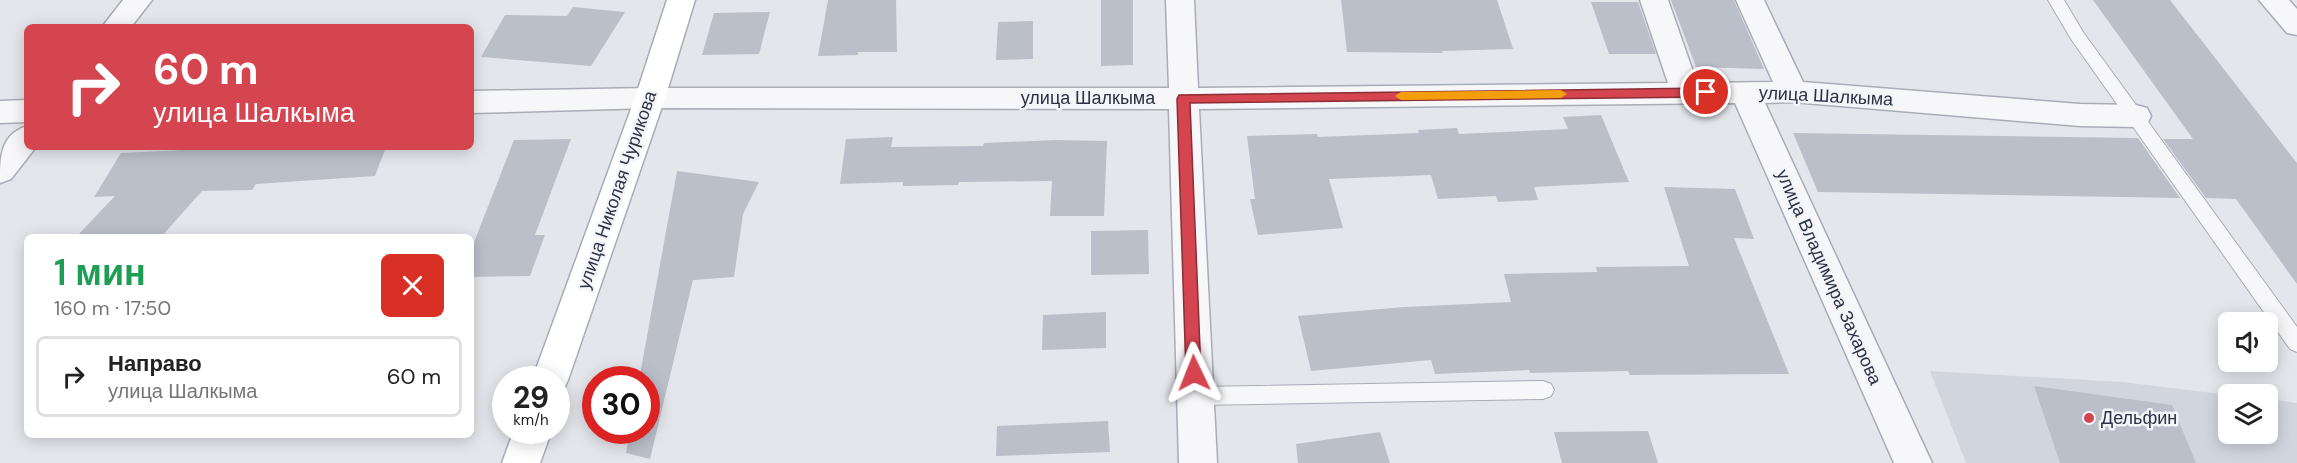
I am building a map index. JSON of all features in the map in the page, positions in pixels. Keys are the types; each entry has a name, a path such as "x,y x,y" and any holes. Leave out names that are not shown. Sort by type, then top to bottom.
{"street":[{"path":"118,24 138,0"},
{"name":"улица Николая Чурикова","path":"555,366 650,98 681,0"},
{"path":"1180,0 1198,463"},
{"path":"1654,0 1686,93"},
{"path":"1750,0 1793,92"},
{"path":"2273,0 2297,26"},
{"name":"улица Владимира Захарова","path":"1745,92 1913,463"},
{"name":"улица Шалкыма","path":"474,102 650,98 1184,99 1793,92 2080,115 2136,116"},
{"path":"0,112 24,111"},
{"path":"0,171 24,140"},
{"path":"521,463 527,444"}],"lane":[{"path":"2056,0 2077,35 2297,343"},
{"path":"1195,396 1543,390"}],"shaded area":[{"name":"Дельфин","path":"1930,371 2122,382 2218,394 2218,444 2278,444 2278,400 2297,403 2297,463 1966,463"}],"building":[{"path":"828,0 896,0 897,52 858,52 858,55 818,56"},
{"path":"1101,0 1133,0 1133,65 1101,66"},
{"path":"1341,0 1497,0 1513,49 1442,51 1443,53 1347,52"},
{"path":"1671,0 1734,0 1764,69 1696,67"},
{"path":"2093,0 2170,0 2297,163 2297,284 2236,199 2206,198 2163,139 2193,139"},
{"path":"1591,2 1638,2 1656,54 1609,54"},
{"path":"573,7 625,12 591,66 481,57 505,15 567,16"},
{"path":"770,12 759,54 702,55 714,13"},
{"path":"1033,21 1033,59 996,60 998,22"},
{"path":"1601,115 1629,182 1534,187 1538,200 1498,202 1496,196 1438,199 1431,175 1329,179 1343,228 1258,235 1250,199 1255,199 1247,136 1317,134 1318,137 1419,133 1418,130 1457,128 1459,134 1568,129 1563,117"},
{"path":"1793,133 2138,138 2180,198 1818,192"},
{"path":"893,137 891,147 983,146 984,143 1056,140 1107,141 1104,216 1050,216 1052,181 959,182 958,185 903,186 903,182 840,184 846,139"},
{"path":"571,139 535,235 545,235 530,276 474,277 474,242 514,140"},
{"path":"182,150 385,150 375,176 256,184 252,190 202,191 164,234 79,234 115,196 94,197 121,153"},
{"path":"677,171 759,182 743,214 734,277 693,280 660,417 660,366 642,366"},
{"path":"1664,187 1735,189 1754,239 1734,238 1789,374 1630,375 1628,371 1530,373 1529,370 1435,374 1431,360 1311,371 1298,316 1405,307 1511,302 1504,274 1597,272 1596,267 1689,266"},
{"path":"1148,230 1149,274 1091,275 1091,231"},
{"path":"1106,312 1106,348 1042,350 1043,315"},
{"path":"2034,386 2172,405 2196,463 2060,463"},
{"path":"1108,421 1110,452 996,456 997,426"},
{"path":"1648,431 1658,463 1562,463 1554,432"},
{"path":"1380,432 1390,463 1298,463 1296,444"},
{"path":"628,444 654,444 650,459 626,453"}],"slow traffic":[{"path":"1401,96 1561,94"}],"place":[{"name":"Дельфин","path":"2089,418"}],"route":[{"path":"1194,373 1184,99 1706,92"}]}
